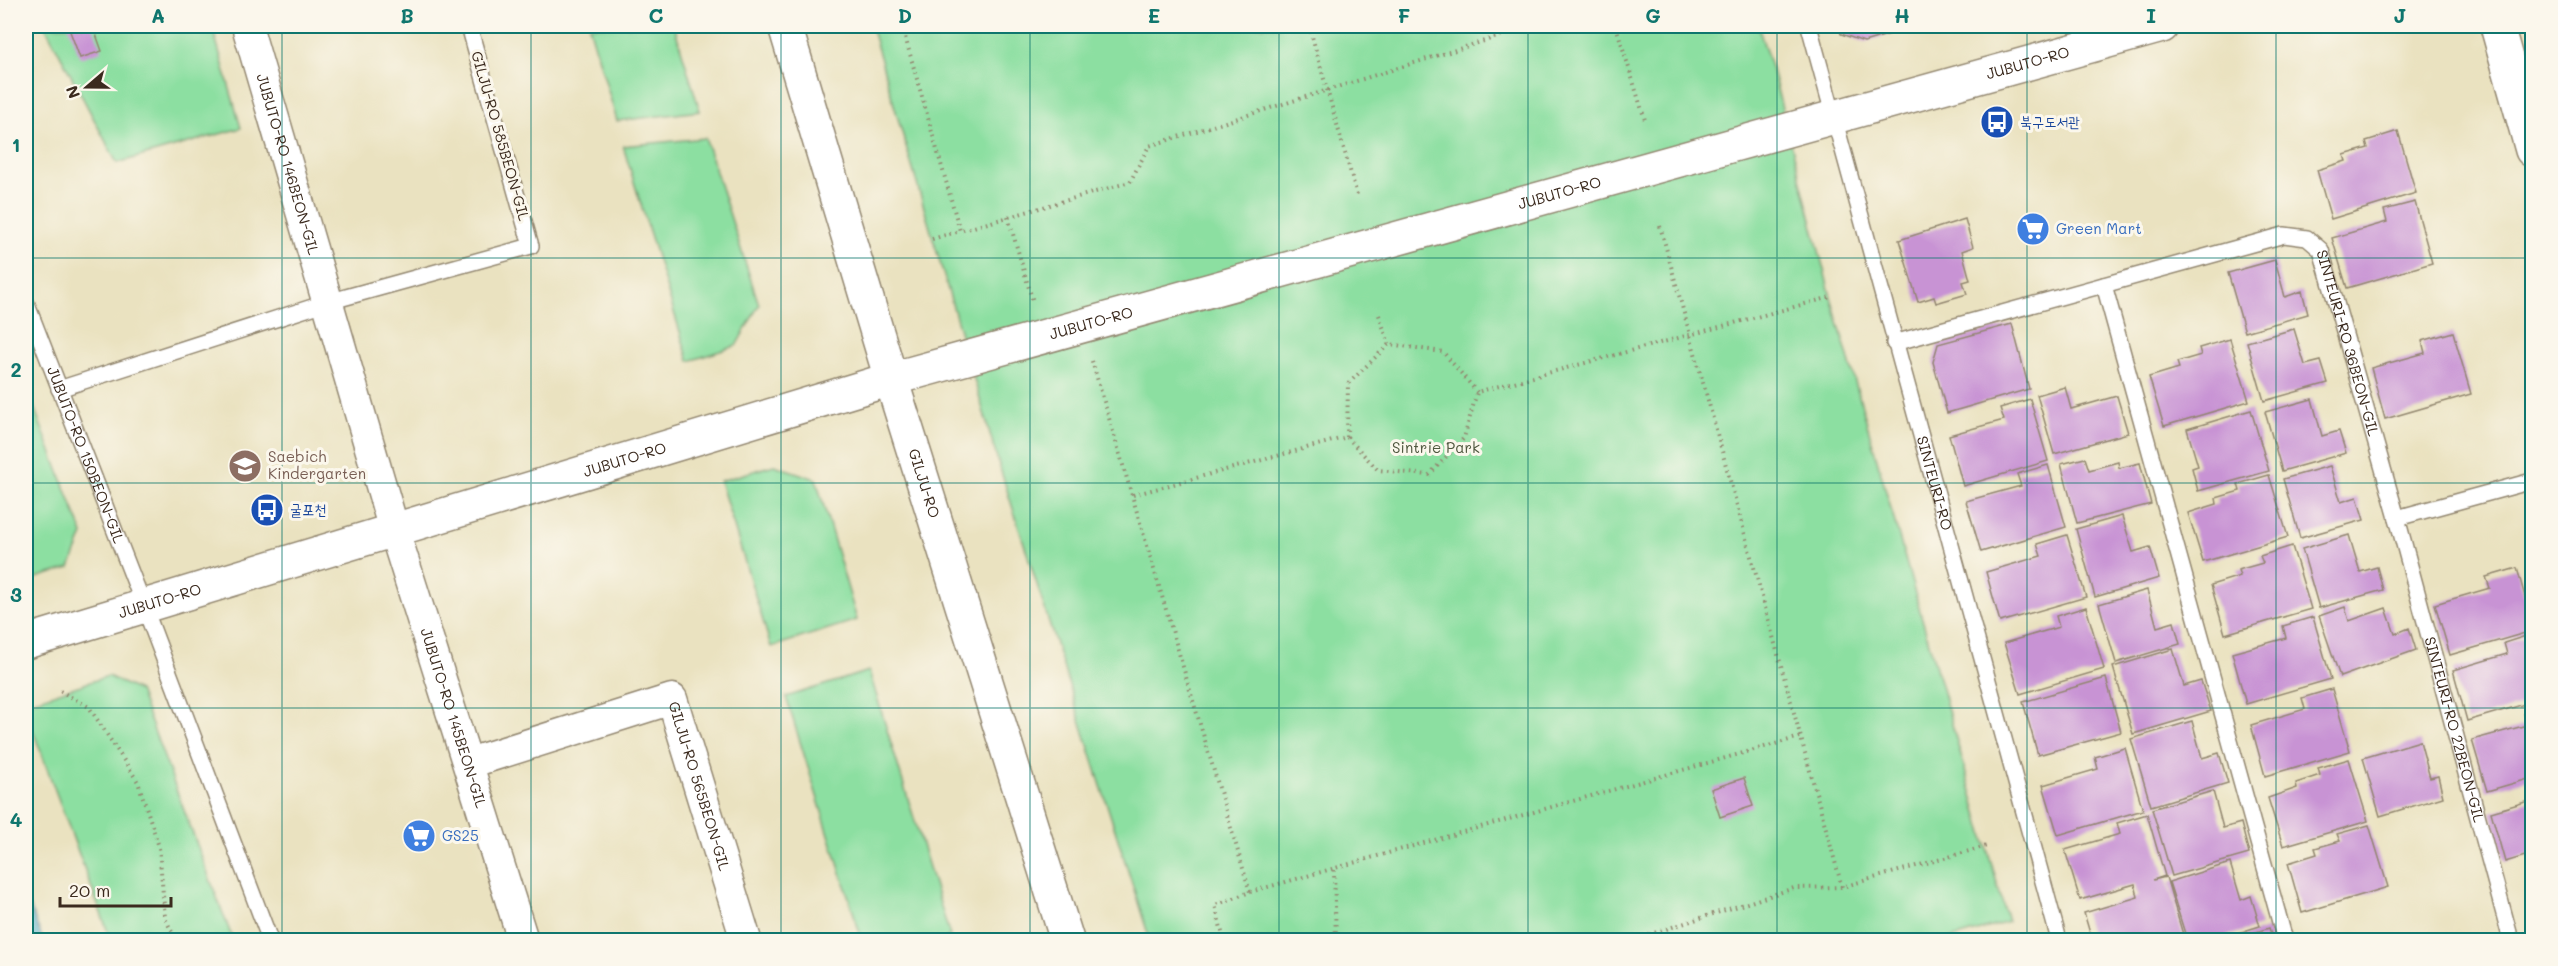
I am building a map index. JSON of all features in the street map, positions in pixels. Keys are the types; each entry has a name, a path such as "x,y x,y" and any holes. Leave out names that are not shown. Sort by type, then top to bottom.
{"main road":[{"name":"GILJU-RO","path":"785,26 891,379 1067,940"},
{"name":"JUBUTO-RO","path":"26,642 891,379 2162,26"},
{"path":"2497,26 2532,150"}],"street":[{"name":"JUBUTO-RO 146BEON-GIL","path":"247,26 394,530"},
{"name":"JUBUTO-RO 145BEON-GIL","path":"394,530 523,940"},
{"name":"GILJU-RO 565BEON-GIL","path":"469,763 672,699 746,940"}],"lane":[{"name":"GILJU-RO 585BEON-GIL","path":"328,302 531,246 469,26"},
{"name":"SINTEURI-RO","path":"1809,26 2059,940"},
{"name":"SINTEURI-RO 36BEON-GIL","path":"1894,343 2284,235 2307,238 2321,249 2397,518"},
{"path":"2104,285 2285,940"},
{"name":"JUBUTO-RO 150BEON-GIL","path":"26,302 270,940"},
{"path":"59,389 328,302"},
{"path":"2397,518 2532,481"},
{"name":"SINTEURI-RO 22BEON-GIL","path":"2397,518 2511,940"}],"path":[{"path":"902,26 960,231"},
{"path":"1309,26 1357,195"},
{"path":"932,239 1130,182 1149,147 1532,26"},
{"path":"1616,26 1645,120"},
{"path":"1008,217 1044,337"},
{"path":"1660,226 1842,887"},
{"path":"1477,392 1831,297"},
{"path":"1379,315 1389,344"},
{"path":"1389,344 1443,352 1477,392"},
{"path":"1389,344 1348,384 1347,437 1378,470 1429,475 1464,438 1477,392"},
{"path":"1092,361 1250,892"},
{"path":"1133,495 1347,437"},
{"path":"60,691 89,707 138,782 159,847 165,918 176,940"},
{"path":"1224,940 1215,905 1250,892 1801,737"},
{"path":"1632,940 1794,888 1842,887 1987,846"},
{"path":"1334,870 1336,940"}],"green space":[{"path":"45,26 212,26 241,128 117,163"},
{"path":"589,26 674,26 700,111 617,121"},
{"name":"Sintrie Park","path":"871,26 1758,26 1772,70 1831,297 2008,922 1946,940 1150,940 1000,468"},
{"path":"705,138 759,305 736,346 689,361 623,146"},
{"path":"26,387 83,534 70,568 26,581"},
{"path":"774,465 816,479 857,620 771,647 720,481"},
{"path":"869,671 950,936 942,940 862,940 786,697"},
{"path":"108,676 139,691 233,940 111,940 26,712 26,703"}],"water":[{"path":"26,896 43,940 26,940"}],"building":[{"path":"68,26 93,26 102,51 80,58"},
{"path":"1838,26 1917,26 1864,42 1841,34"},
{"path":"2398,131 2416,193 2331,219 2317,170 2346,161 2344,155 2368,148 2366,141"},
{"path":"2415,202 2432,263 2347,288 2332,238 2387,222 2384,210"},
{"path":"1965,219 1973,247 1962,251 1970,280 1963,282 1967,294 1936,303 1934,297 1918,302 1899,240"},
{"path":"2275,260 2285,297 2302,291 2308,314 2245,332 2228,273"},
{"path":"2012,324 2029,389 1947,413 1933,362 1938,344"},
{"path":"2294,329 2305,365 2321,361 2328,383 2264,401 2247,342"},
{"path":"2453,332 2471,394 2385,419 2371,368 2425,353 2422,341"},
{"path":"2230,339 2249,401 2164,426 2149,377 2179,368 2177,362 2201,355 2199,348"},
{"path":"2065,387 2071,409 2117,396 2128,433 2054,454 2037,395"},
{"path":"2030,399 2048,461 1963,486 1949,435 2004,420 2000,408"},
{"path":"2312,399 2322,436 2339,431 2346,453 2282,471 2265,412"},
{"path":"2251,410 2269,471 2198,491 2192,468 2198,466 2187,429"},
{"path":"2085,458 2089,470 2118,462 2119,468 2140,463 2151,504 2077,523 2061,464"},
{"path":"2048,465 2066,527 1981,552 1966,501 2021,486 2017,474"},
{"path":"2330,466 2341,502 2357,497 2364,520 2300,538 2283,479"},
{"path":"2269,475 2288,537 2203,562 2188,513 2217,504 2216,498 2240,491 2238,484"},
{"path":"2122,516 2133,552 2150,547 2159,578 2095,597 2076,529"},
{"path":"2067,535 2086,597 2000,622 1986,572 2041,556 2037,544"},
{"path":"2349,535 2360,572 2377,567 2383,590 2319,608 2302,549"},
{"path":"2292,546 2311,609 2225,634 2211,585 2240,576 2238,570 2263,563 2260,556"},
{"path":"2517,568 2532,622 2532,631 2450,655 2435,604 2490,588 2486,577"},
{"path":"2147,590 2157,627 2174,622 2180,644 2116,663 2099,604"},
{"path":"2086,607 2104,669 2020,694 2004,643 2059,627 2056,616"},
{"path":"2345,607 2349,621 2386,608 2395,634 2409,628 2416,650 2340,677 2319,616"},
{"path":"2313,617 2331,679 2246,704 2232,653 2286,638 2283,626"},
{"path":"2532,634 2532,702 2467,721 2453,670 2507,654 2504,643"},
{"path":"2173,649 2184,686 2201,681 2211,711 2133,734 2113,667"},
{"path":"2106,678 2121,732 2038,755 2023,702"},
{"path":"2332,689 2350,751 2265,776 2251,725 2305,709 2302,698"},
{"path":"2532,710 2532,778 2487,791 2472,740 2527,725 2524,713"},
{"path":"2192,721 2202,758 2219,753 2228,783 2151,806 2131,739"},
{"path":"2420,741 2430,778 2438,776 2443,797 2380,816 2363,758"},
{"path":"2125,748 2143,810 2058,835 2043,785 2098,769 2095,757"},
{"path":"2349,759 2368,821 2283,846 2268,798 2297,788 2296,783 2320,775 2318,768"},
{"path":"1744,778 1753,806 1720,817 1711,789"},
{"path":"2213,791 2223,828 2241,823 2249,854 2172,876 2152,809"},
{"path":"2532,800 2532,854 2505,862 2491,812"},
{"path":"2147,814 2165,876 2153,880 2166,877 2184,938 2176,940 2092,940 2084,913 2138,897 2135,884 2080,900 2065,850 2120,834 2117,823"},
{"path":"2369,825 2388,887 2302,913 2288,863 2317,854 2315,848 2340,841 2337,834"},
{"path":"2230,863 2241,900 2251,896 2260,926 2215,940 2187,940 2169,882"},
{"path":"2269,928 2273,940 2231,940"}],"place":[{"name":"북구도서관","path":"1997,122"},
{"name":"Green Mart","path":"2033,229"},
{"name":"Saebich Kindergarten","path":"245,466"},
{"name":"굴포천","path":"267,510"},
{"name":"GS25","path":"419,836"}]}
